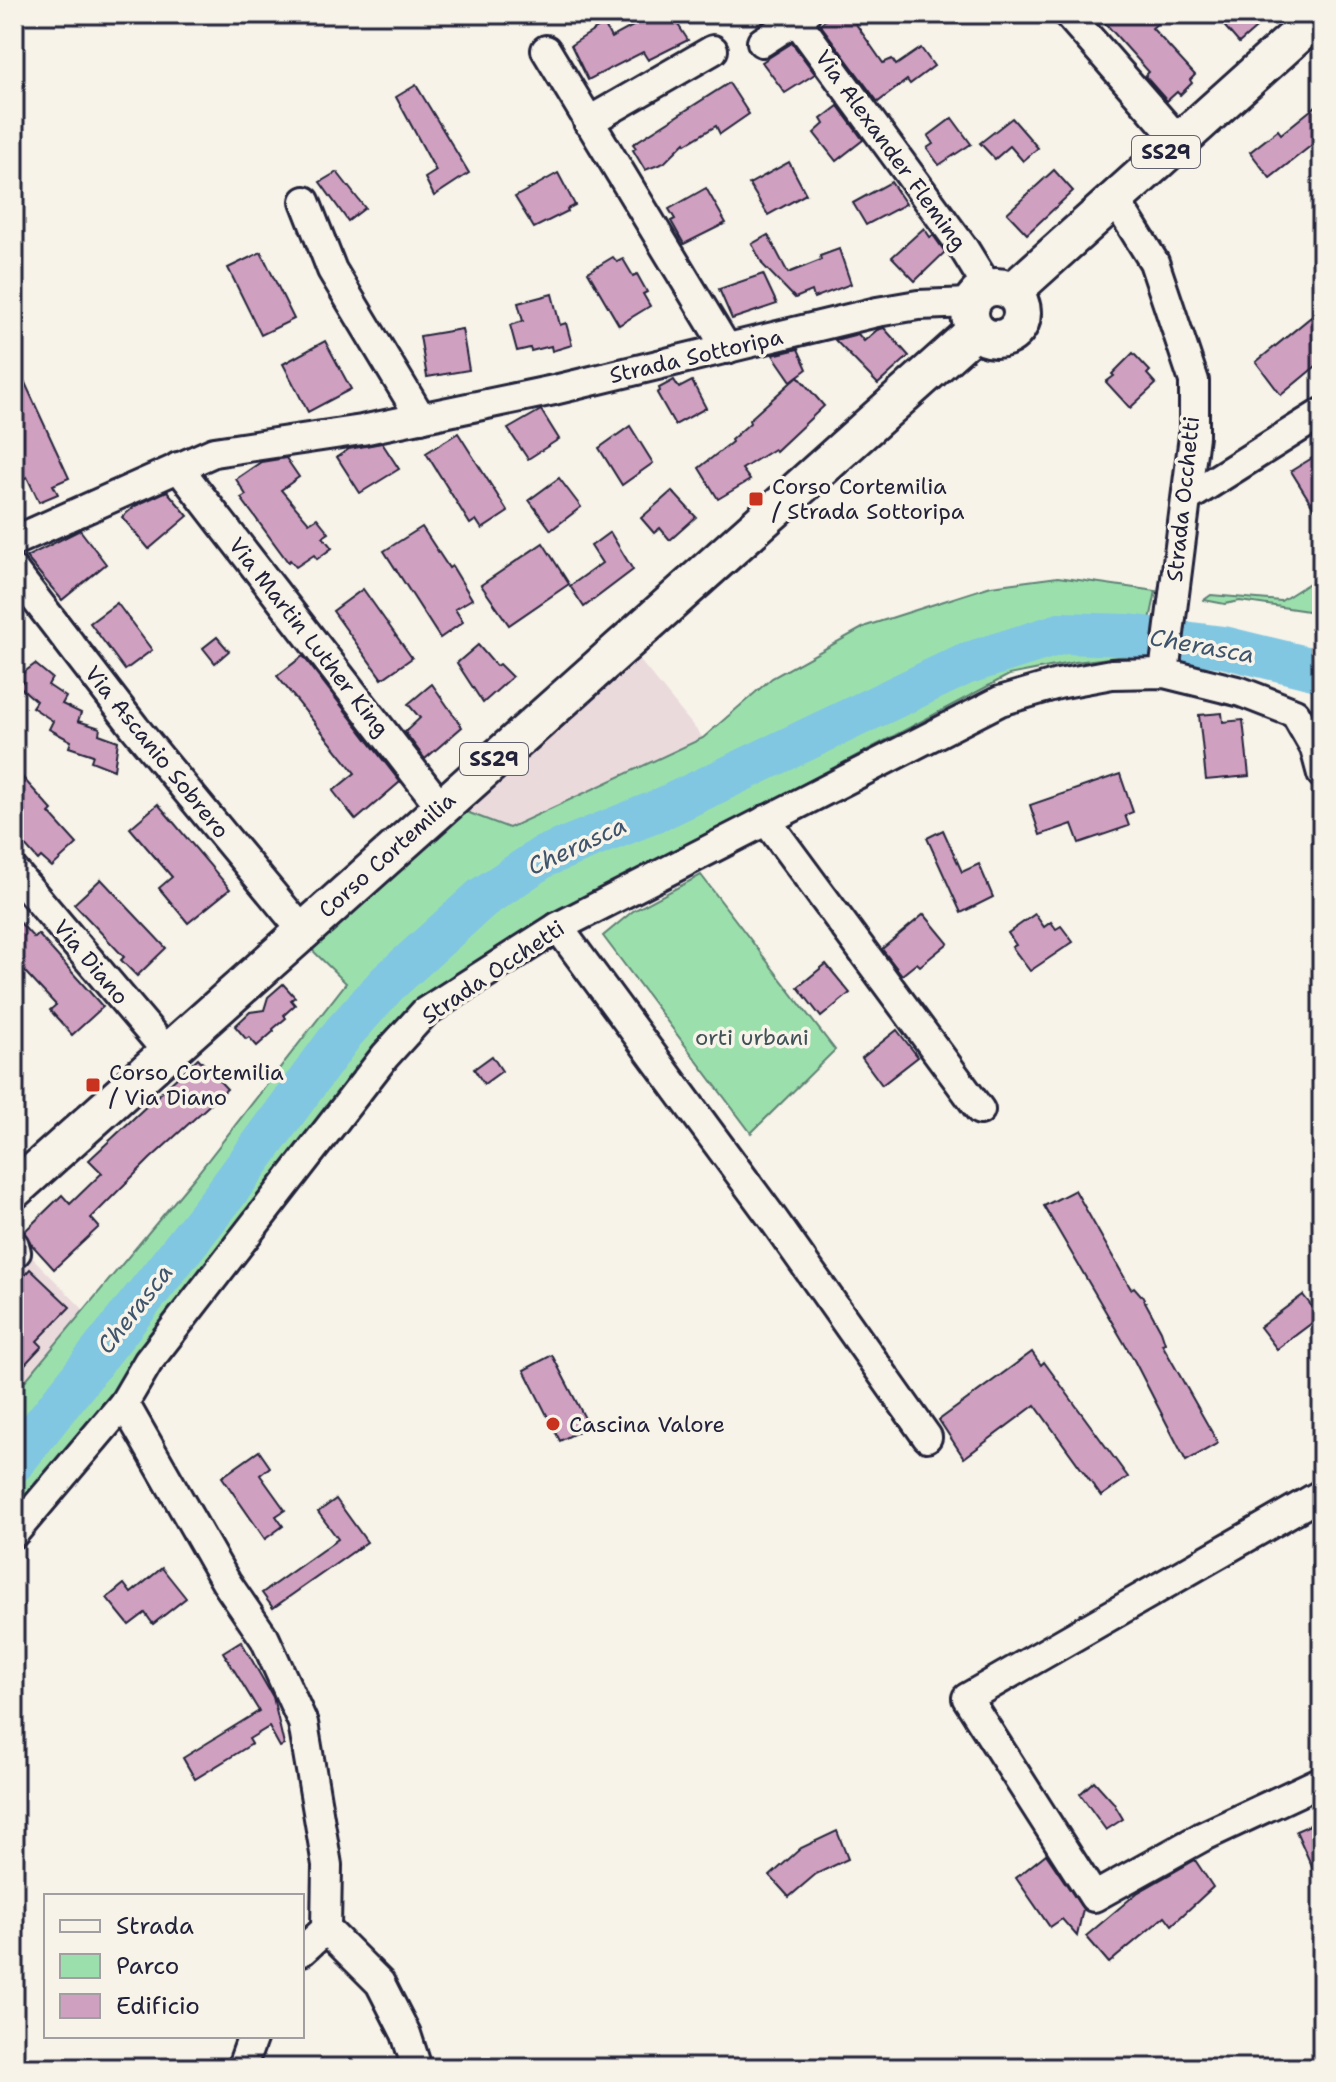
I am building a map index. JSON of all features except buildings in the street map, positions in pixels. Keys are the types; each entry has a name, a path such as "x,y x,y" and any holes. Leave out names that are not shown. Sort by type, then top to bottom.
{"main road":[{"name":"Corso Cortemilia","path":"14,1190 441,807 987,303 1115,199 1321,14"}],"street":[{"path":"1068,14 1179,141"},
{"path":"762,42 798,16"},
{"name":"Via Alexander Fleming","path":"798,16 964,249 987,303"},
{"path":"546,50 727,349"},
{"path":"588,122 713,50"},
{"name":"Strada Occhetti","path":"1115,199 1154,262 1194,381 1194,436 1164,673"},
{"path":"305,201 332,270 421,418"},
{"name":"Strada Sottoripa","path":"14,541 214,452 362,430 554,390 877,312 918,305 987,303"},
{"path":"1187,498 1322,413"},
{"name":"Via Martin Luther King","path":"178,467 441,807"},
{"name":"Via Ascanio Sobrero","path":"14,571 135,728 302,930"},
{"name":"Strada Occhetti","path":"14,1533 124,1403 148,1362 385,1056 425,1012 558,927 1000,701 1058,684 1099,677 1164,673 1241,692 1295,713 1315,748 1322,774"},
{"path":"766,820 980,1110"},
{"name":"Via Diano","path":"14,871 169,1054"},
{"path":"558,927 773,1219 927,1437"},
{"path":"14,1245 14,1254"},
{"path":"124,1403 226,1582 265,1639 303,1723 327,1865 326,1929 380,1983 406,2034 417,2068"},
{"path":"1322,1494 967,1698 1094,1897 1202,1837 1322,1781"},
{"path":"304,1949 326,1929"},
{"path":"245,2068 244,2061 252,2038"}],"shaded area":[{"path":"633,652 703,738 509,828 456,808"},
{"path":"14,1239 84,1310 14,1394"}],"green space":[{"path":"1322,575 1322,613 1240,601 1225,604 1204,600 1211,595 1281,601"},
{"path":"1058,577 1156,591 1143,654 1075,662 1009,675 538,924 385,1035 138,1355 125,1382 14,1511 14,1394 194,1178 346,983 304,942 456,808 509,828 703,738 772,678 866,626 991,586"},
{"name":"orti urbani","path":"701,875 835,1050 751,1133 603,936 633,911"}],"waterway":[{"name":"Cherasca","path":"14,1462 224,1196 344,1032 387,984 482,898 543,857 657,811 965,664 1063,633 1129,635 1223,647 1322,671"}],"place":[{"name":"Corso Cortemilia / Strada Sottoripa","path":"756,499"},
{"name":"Corso Cortemilia / Via Diano","path":"93,1085"},
{"name":"Cascina Valore","path":"553,1424"}]}
